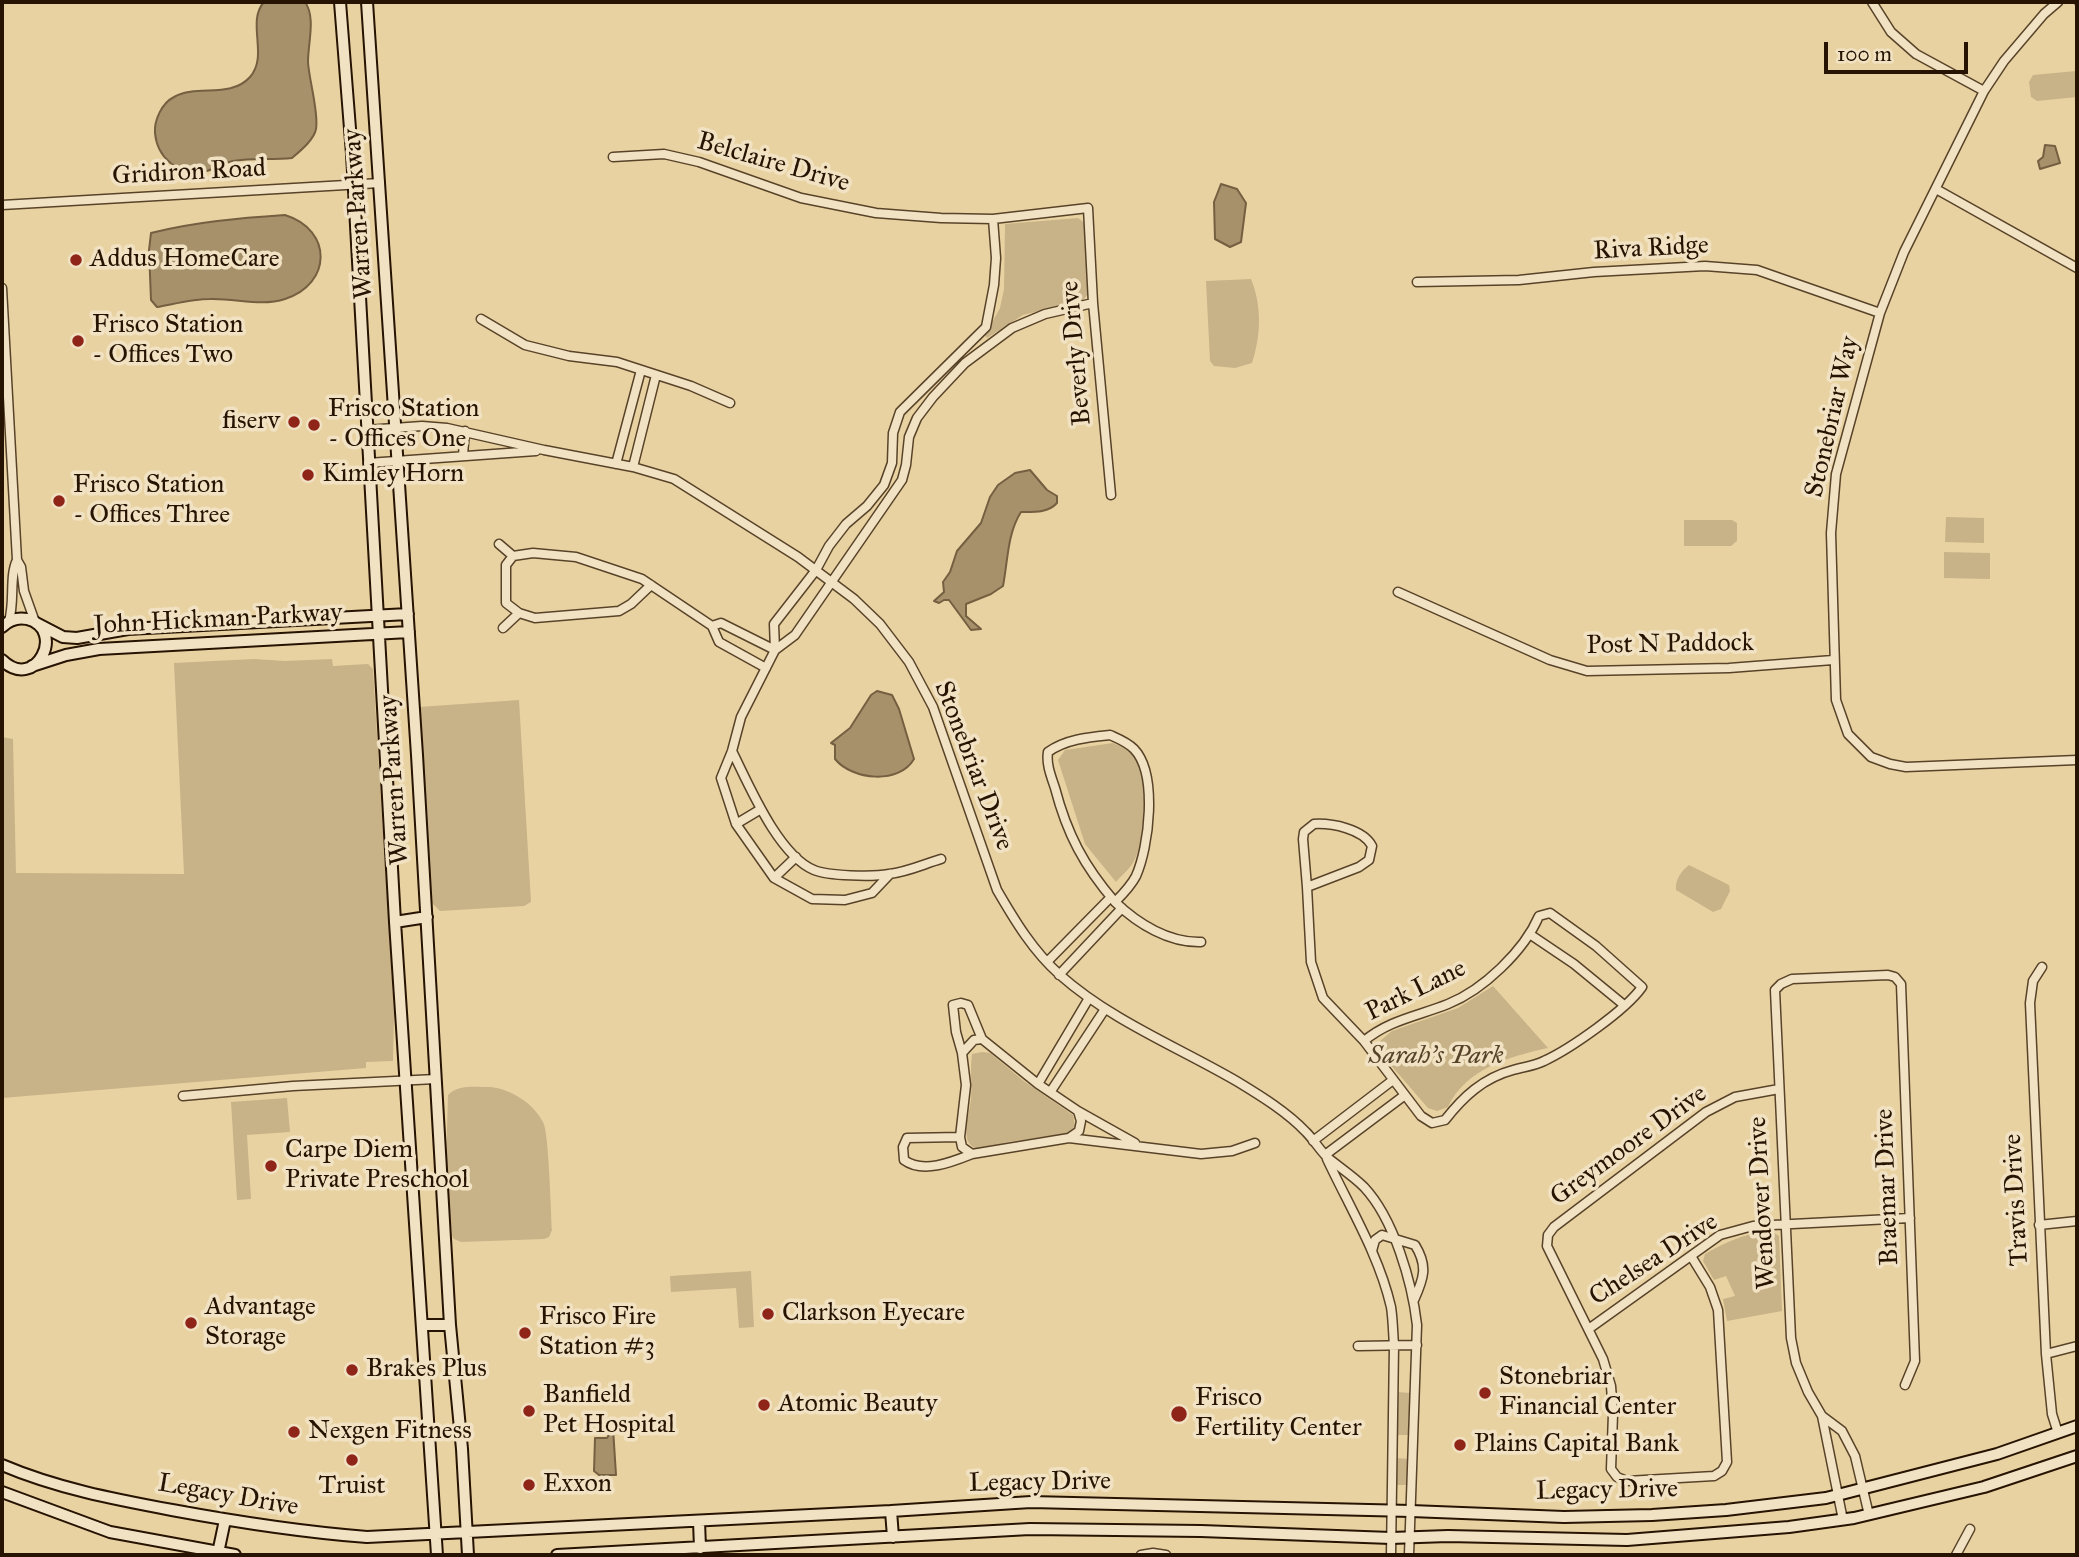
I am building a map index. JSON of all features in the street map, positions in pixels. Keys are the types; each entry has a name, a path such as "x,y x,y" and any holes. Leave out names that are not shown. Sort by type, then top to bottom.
{"main road":[{"name":"Warren Parkway","path":"340,2 352,154 395,922 437,1555"},
{"name":"Warren Parkway","path":"367,2 408,614 450,1325 462,1449 468,1555"},
{"name":"John Hickman Parkway","path":"35,623 63,637 77,638 145,628 408,614"},
{"path":"5,623 22,618 35,623 44,632 46,644 41,659 32,666"},
{"path":"145,628 146,646"},
{"name":"John Hickman Parkway","path":"4,662 20,669 82,651 409,632"},
{"path":"395,922 426,917"},
{"path":"422,1325 450,1325"},
{"name":"Legacy Drive","path":"2,1465 60,1486 225,1520 318,1534 367,1537 1031,1502 1564,1517 1726,1510 1838,1495 1997,1454 2077,1426"},
{"name":"Legacy Drive","path":"557,1555 1073,1529 1391,1538 1627,1540 1843,1520 1984,1488 2077,1456"},
{"path":"2,1492 110,1532 235,1555"},
{"path":"891,1511 893,1537"},
{"path":"218,1553 225,1520"},
{"path":"699,1521 700,1548"}],"street":[{"path":"1872,2 1891,32 1916,54 1984,91"},
{"name":"Stonebriar Way","path":"2056,3 2004,61 1984,91 1903,254 1880,313 1834,486 1831,533 1833,660 1836,700 1843,723 1848,734 1871,757 1906,766 2077,760"},
{"name":"Belclaire Drive","path":"614,157 664,154 699,162 801,198 876,213 993,219 1088,208"},
{"name":"Gridiron Road","path":"2,205 380,183"},
{"path":"1936,189 2077,268"},
{"name":"Beverly Drive","path":"1088,208 1093,303 1111,495"},
{"path":"775,650 774,624 816,570 829,546 884,485 892,463 893,433 900,412 986,327 995,285 993,219"},
{"name":"Riva Ridge","path":"1417,282 1519,280 1594,272 1705,266 1757,270 1880,313"},
{"path":"2,288 16,559 13,568 14,600 5,623"},
{"path":"890,874 872,893 845,900 812,900 774,878 736,824 722,778 741,717 775,650 795,635 902,480 909,437 917,418 933,397 965,363 1012,328 1045,314 1093,303"},
{"path":"481,319 525,345 569,356 617,362 691,386 730,403"},
{"path":"616,464 640,370"},
{"path":"633,467 656,376"},
{"name":"Stonebriar Drive","path":"366,430 422,426 465,431 633,467 674,479 816,570 854,598 880,624 909,662 933,707 997,890 1011,917 1046,961 1059,975 1105,1009 1240,1083 1290,1117 1325,1155 1370,1194 1384,1216 1414,1300 1417,1345 1409,1555"},
{"path":"463,455 465,431"},
{"name":"Stonebriar Drive","path":"368,463 544,450"},
{"path":"499,544 513,556"},
{"path":"651,585 631,604 619,611 535,618 519,613 506,603 506,565 513,556 533,553 576,557 642,579 651,585 712,626 719,642 766,668"},
{"path":"16,559 21,567 24,591 35,623"},
{"name":"Post N Paddock","path":"1398,592 1550,660 1587,671 1690,669 1833,660"},
{"path":"503,628 519,613"},
{"path":"712,626 721,623 775,650"},
{"path":"1059,975 1116,902 1135,878 1144,853 1148,828 1148,785 1142,761 1135,750 1110,735 1086,737 1053,748 1048,752 1047,760 1060,808 1074,845 1088,869 1116,902 1161,935 1202,942"},
{"path":"732,751 761,809 790,853 814,870 848,876 890,874 942,859"},
{"path":"736,824 761,809"},
{"path":"1307,887 1359,867 1369,860 1372,846 1369,841 1360,833 1326,825 1310,826 1304,832 1311,962 1323,998 1364,1041 1421,1115 1432,1123 1442,1122 1479,1085 1511,1070 1542,1062 1566,1050 1624,1005 1574,964 1531,935"},
{"path":"774,878 796,857"},
{"path":"1046,961 1116,902"},
{"name":"Park Lane","path":"1364,1041 1391,1023 1455,1001 1495,974 1531,935 1539,916 1550,913 1563,920 1642,987 1624,1005"},
{"name":"Travis Drive","path":"2042,967 2033,981 2030,1003 2046,1354 2052,1414 2058,1433"},
{"name":"Braemar Drive","path":"1781,984 1792,979 1888,975 1895,977 1901,984 1915,1361 1905,1385"},
{"name":"Wendover Drive","path":"1781,984 1776,990 1791,1338 1796,1363 1822,1416 1843,1520"},
{"path":"1038,1084 1089,998"},
{"path":"972,1154 962,1147 960,1136 966,1085 953,1006 961,1003 968,1005 982,1039 1038,1084 1078,1111 1138,1145"},
{"path":"1051,1091 1105,1009"},
{"path":"962,1053 974,1040 982,1039"},
{"path":"183,1096 293,1086 436,1079"},
{"path":"1314,1141 1393,1080"},
{"name":"Greymoore Drive","path":"1590,1328 1547,1246 1548,1235 1554,1227 1706,1112 1735,1097 1779,1088"},
{"path":"1325,1155 1405,1095"},
{"path":"1069,1138 1079,1131 1081,1121 1078,1111"},
{"path":"960,1136 907,1138 903,1147 904,1160 910,1164 947,1164 972,1154 1069,1138 1201,1154 1232,1151 1255,1143"},
{"name":"Stonebriar Drive","path":"1325,1155 1372,1251 1392,1311 1394,1345 1391,1555"},
{"name":"Chelsea Drive","path":"1590,1328 1720,1235 1753,1226 1785,1223 1910,1218"},
{"path":"2039,1224 2077,1221"},
{"path":"1372,1251 1376,1240 1382,1235 1393,1237"},
{"name":"Stonebriar Drive","path":"1393,1237 1415,1245 1423,1258 1423,1279 1414,1300"},
{"path":"1590,1328 1611,1386 1611,1469 1617,1477 1627,1481 1714,1476 1722,1471 1727,1462 1727,1444 1722,1406 1718,1310 1710,1287 1691,1256"},
{"path":"1358,1346 1417,1345"},
{"path":"2046,1354 2077,1346"},
{"name":"Wendover Drive","path":"1822,1416 1842,1431 1855,1455 1869,1515"},
{"path":"1956,1555 1970,1529"},
{"path":"1141,1555 1167,1555"}],"green space":[{"path":"2076,71 2077,97 2037,101 2031,97 2029,82 2033,75"},
{"path":"1078,218 1086,224 1089,293 1083,300 1023,315 987,338 985,335 1000,308 1004,289 1005,224"},
{"path":"1251,279 1259,321 1252,363 1235,368 1214,366 1210,361 1206,281"},
{"path":"1946,517 1984,518 1984,543 1945,542"},
{"path":"1684,520 1732,520 1737,523 1737,541 1731,546 1684,546"},
{"path":"1944,552 1990,553 1990,579 1944,578"},
{"path":"332,659 333,666 368,664 373,669 394,1013 393,1061 366,1062 366,1068 2,1098 2,737 13,739 16,873 184,874 174,663"},
{"path":"519,700 531,902 524,906 440,911 431,902 419,707"},
{"path":"1113,743 1128,750 1136,758 1143,779 1144,793 1143,825 1138,852 1132,864 1116,882 1085,844 1058,760 1065,750"},
{"path":"1689,865 1729,885 1730,891 1721,909 1713,912 1676,890 1679,876"},
{"name":"Sarah's Park","path":"1493,986 1548,1048 1490,1066 1466,1083 1448,1107 1437,1111 1428,1108 1382,1055 1380,1041 1392,1031 1458,1008"},
{"path":"990,1053 1025,1082 1073,1115 1075,1126 1068,1134 1008,1142 977,1150 973,1147 968,1142 966,1133 971,1099 971,1060 972,1054"},
{"path":"490,1087 521,1098 543,1122 548,1156 552,1230 549,1237 544,1239 461,1242 452,1236 446,1165 448,1095 462,1088"},
{"path":"287,1098 290,1132 247,1135 251,1199 237,1200 231,1102"},
{"path":"1766,1231 1779,1236 1782,1311 1727,1321 1723,1299 1735,1296 1726,1276 1714,1280 1703,1261 1705,1254 1734,1240"},
{"path":"751,1271 754,1327 739,1328 736,1288 671,1292 670,1276"},
{"path":"1398,1392 1410,1393 1408,1435 1397,1435"},
{"path":"1395,1458 1409,1459 1408,1485 1393,1485"}],"shaded area":[{"path":"264,2 305,2 308,8 311,23 308,62 317,122 313,137 292,158 233,161 203,172 177,168 164,157 157,142 155,128 160,112 166,103 183,93 233,88 250,77 258,59 257,19"},
{"path":"2045,145 2055,146 2060,163 2040,169 2038,161 2043,157"},
{"path":"1221,184 1237,189 1246,203 1241,242 1230,247 1215,239 1214,202"},
{"path":"285,215 301,222 312,232 321,257 312,282 300,292 285,299 267,302 204,299 157,307 151,300 151,233 217,221"},
{"path":"1030,470 1047,490 1057,496 1057,503 1045,510 1021,512 1010,538 1003,586 966,604 966,616 981,629 971,630 949,600 939,603 934,601 944,592 943,582 950,572 957,551 981,523 990,497 998,485 1015,473"},
{"path":"877,691 892,695 914,759 898,773 875,777 852,772 843,766 835,759 835,745 831,743 850,728 871,695"},
{"path":"613,1428 616,1475 599,1475 594,1471 595,1438 607,1438"}],"waterway":[{"path":"2074,2 2077,6"}],"place":[{"name":"Addus HomeCare","path":"76,260"},
{"name":"Frisco Station - Offices Two","path":"78,341"},
{"name":"fiserv","path":"294,422"},
{"name":"Frisco Station - Offices One","path":"314,425"},
{"name":"Kimley Horn","path":"308,475"},
{"name":"Frisco Station - Offices Three","path":"59,501"},
{"name":"Carpe Diem Private Preschool","path":"271,1166"},
{"name":"Clarkson Eyecare","path":"768,1314"},
{"name":"Advantage Storage","path":"191,1323"},
{"name":"Frisco Fire Station #3","path":"525,1333"},
{"name":"Brakes Plus","path":"352,1370"},
{"name":"Stonebriar Financial Center","path":"1485,1393"},
{"name":"Atomic Beauty","path":"764,1405"},
{"name":"Banfield Pet Hospital","path":"529,1411"},
{"name":"Frisco Fertility Center","path":"1179,1414"},
{"name":"Nexgen Fitness","path":"294,1432"},
{"name":"Plains Capital Bank","path":"1460,1445"},
{"name":"Truist","path":"352,1460"},
{"name":"Exxon","path":"529,1485"}]}
